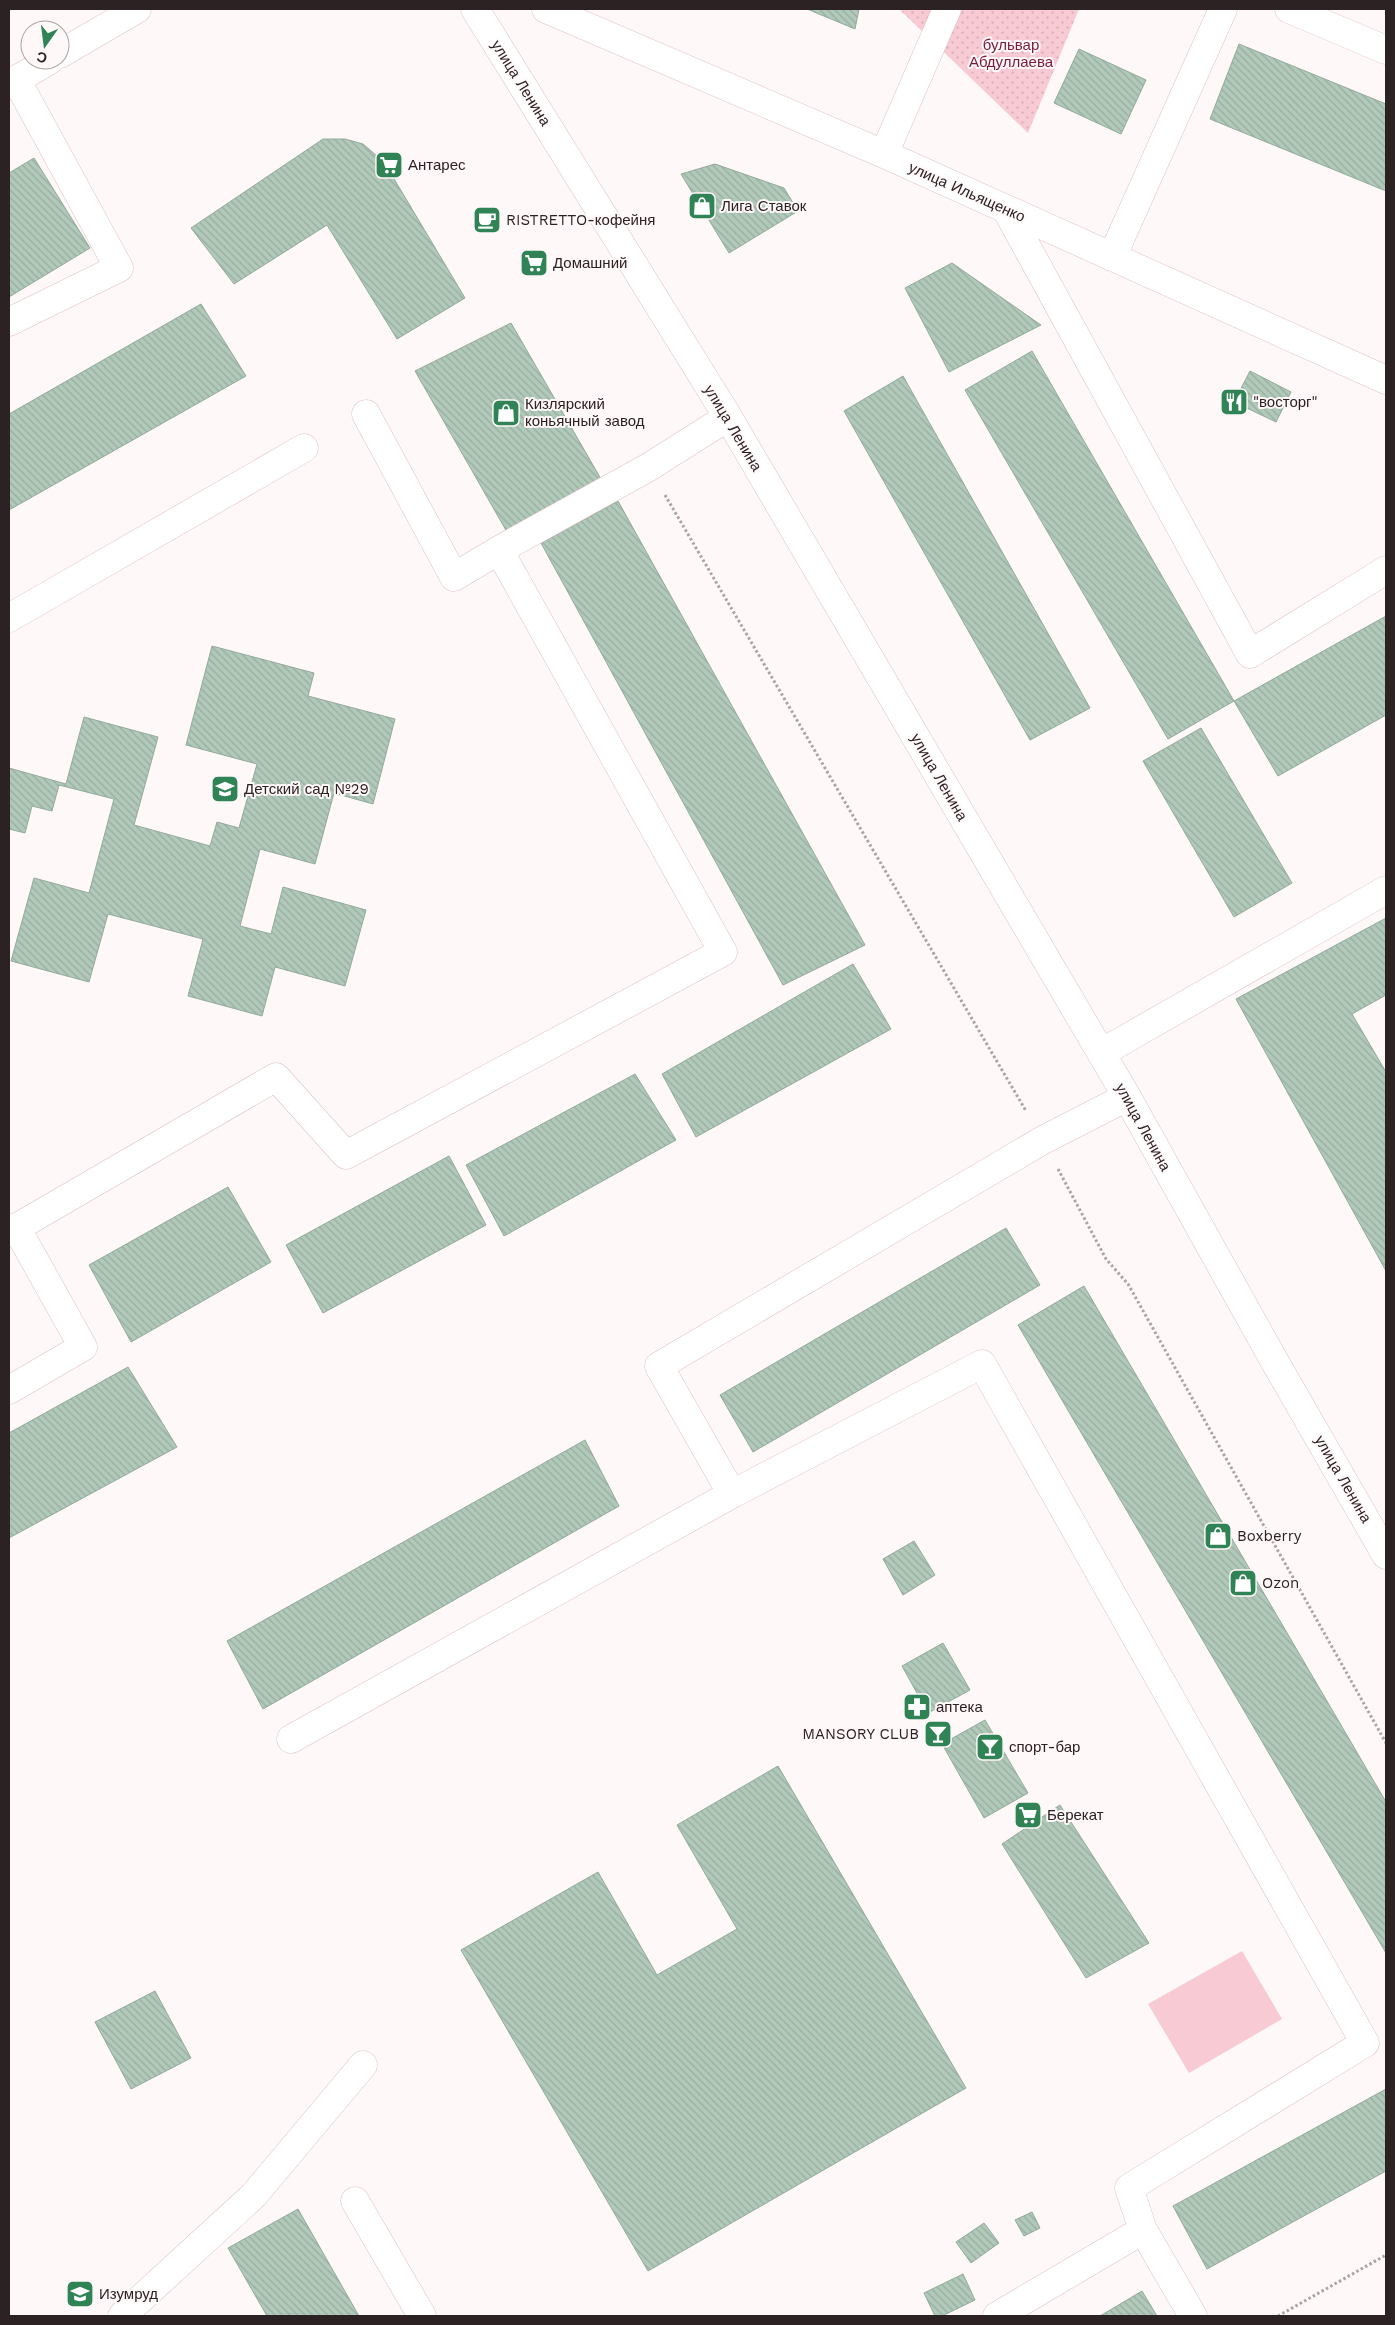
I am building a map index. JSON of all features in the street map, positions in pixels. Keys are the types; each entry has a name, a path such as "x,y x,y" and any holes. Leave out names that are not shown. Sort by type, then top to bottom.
{"street":[{"path":"70,48 137,9"},
{"name":"улица Ленина","path":"475,9 728,417 1127,1097 1271,1355 1386,1555"},
{"name":"улица Ильященко","path":"546,9 884,154 1386,380"},
{"path":"884,154 947,9"},
{"path":"1112,257 1223,9"},
{"path":"1289,9 1386,50"},
{"path":"9,322 119,268 12,82 33,70"},
{"path":"1006,209 1250,654 1386,570"},
{"path":"366,414 454,577 648,467 728,417"},
{"path":"9,618 304,448"},
{"path":"9,1390 83,1348 12,1229 276,1077 346,1154 723,952 499,550"},
{"path":"1101,1053 1386,890"},
{"path":"732,1494 659,1366 1043,1140 1127,1097"},
{"path":"291,1739 732,1494 982,1364 1365,2043 1129,2188 1143,2230 1193,2316"},
{"path":"122,2316 254,2195 363,2065"},
{"path":"355,2201 422,2316"},
{"path":"998,2316 1143,2230"}],"path":[{"path":"648,467 1043,1140 1106,1259 1128,1284 1386,1743"},
{"path":"1278,2316 1386,2255"}],"green space":[{"name":"бульвар Абдуллаева","path":"899,9 1079,9 1028,133"},
{"path":"1242,1951 1282,2019 1189,2073 1148,2004"}],"building":[{"path":"807,9 859,9 855,29"},
{"path":"1239,44 1386,104 1386,191 1210,119"},
{"path":"1079,49 1146,80 1121,134 1054,103"},
{"path":"323,139 345,139 363,144 384,162 465,298 397,339 327,225 234,284 191,228"},
{"path":"34,158 90,248 9,297 9,173"},
{"path":"715,164 784,188 798,211 729,253 681,174"},
{"path":"952,263 1041,325 949,372 905,288"},
{"path":"201,304 246,376 9,510 9,414"},
{"path":"511,323 601,479 507,532 415,371"},
{"path":"1032,351 1234,701 1168,739 965,390"},
{"path":"1250,371 1291,392 1276,422 1234,402"},
{"path":"903,376 1090,708 1030,740 844,411"},
{"path":"618,501 865,945 783,985 541,543"},
{"path":"1386,616 1386,715 1278,776 1234,701"},
{"path":"212,646 314,673 308,696 395,719 373,804 334,793 315,864 260,849 240,926 271,934 283,887 366,910 345,986 275,967 262,1016 188,996 203,939 108,914 89,982 11,961 34,878 89,893 114,799 59,785 52,811 32,806 25,833 9,829 9,768 66,784 84,717 158,737 134,825 210,846 217,822 239,828 257,764 186,745"},
{"path":"1201,728 1292,883 1234,917 1143,761"},
{"path":"1386,918 1386,995 1352,1014 1386,1072 1386,1271 1236,999"},
{"path":"853,964 891,1029 696,1137 662,1074"},
{"path":"635,1074 676,1140 504,1236 466,1165"},
{"path":"449,1156 486,1225 323,1313 286,1245"},
{"path":"228,1187 271,1262 131,1342 89,1265"},
{"path":"1006,1228 1040,1285 753,1452 720,1395"},
{"path":"1084,1286 1386,1802 1386,1953 1018,1325"},
{"path":"128,1367 177,1447 9,1538 9,1433"},
{"path":"585,1440 619,1506 263,1709 227,1641"},
{"path":"914,1541 935,1575 903,1595 883,1559"},
{"path":"943,1643 970,1690 928,1713 902,1666"},
{"path":"985,1720 1028,1793 984,1818 942,1744"},
{"path":"778,1766 966,2088 648,2271 461,1950 598,1872 657,1975 737,1929 677,1825"},
{"path":"1060,1805 1149,1943 1086,1978 1002,1844"},
{"path":"155,1991 191,2058 131,2089 95,2022"},
{"path":"1386,2089 1386,2171 1207,2269 1173,2206"},
{"path":"298,2209 359,2316 267,2316 228,2248"},
{"path":"1032,2212 1040,2228 1024,2236 1015,2220"},
{"path":"984,2223 999,2243 971,2263 956,2242"},
{"path":"963,2274 975,2300 942,2316 935,2316 924,2293"},
{"path":"1142,2291 1157,2316 1100,2316"}],"place":[{"name":"Антарес","path":"389,165"},
{"name":"Лига Ставок","path":"702,206"},
{"name":"RISTRETTO-кофейня","path":"487,220"},
{"name":"Домашний","path":"534,263"},
{"name":"\"восторг\"","path":"1234,402"},
{"name":"Кизлярский коньячный завод","path":"506,413"},
{"name":"Детский сад №29","path":"225,789"},
{"name":"Boxberry","path":"1218,1536"},
{"name":"Ozon","path":"1243,1583"},
{"name":"аптека","path":"917,1707"},
{"name":"MANSORY CLUB","path":"938,1734"},
{"name":"спорт-бар","path":"990,1747"},
{"name":"Берекат","path":"1028,1815"},
{"name":"Изумруд","path":"80,2294"}]}
